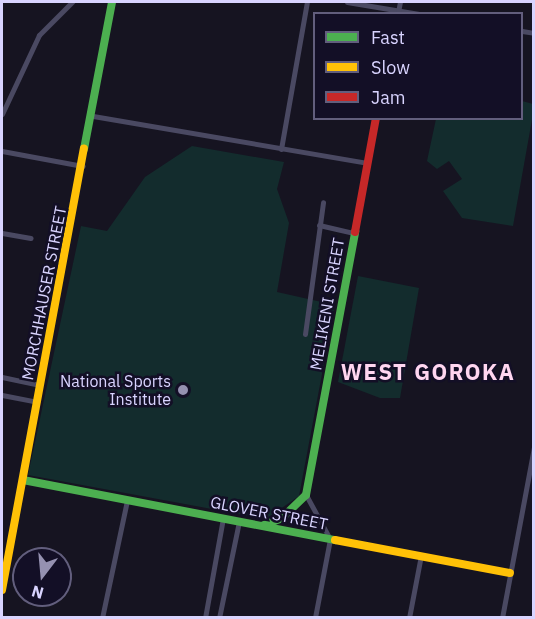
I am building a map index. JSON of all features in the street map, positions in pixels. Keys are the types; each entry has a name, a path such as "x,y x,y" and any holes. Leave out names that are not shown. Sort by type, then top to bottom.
{"street":[{"path":"2,114 39,35 72,2"},
{"name":"MORCHHAUSER STREET","path":"2,590 4,557 23,480 36,402 93,116 112,2"},
{"path":"281,149 307,2"},
{"path":"347,2 398,12 400,2"},
{"path":"93,116 367,163"},
{"name":"MELIKENI STREET","path":"306,495 376,120"},
{"path":"2,151 83,166"},
{"path":"305,334 323,202"},
{"path":"319,225 354,233"},
{"path":"2,233 31,238"},
{"path":"2,377 40,385"},
{"path":"2,395 36,402"},
{"path":"502,618 534,447"},
{"name":"GLOVER STREET","path":"23,480 510,573"},
{"path":"263,525 282,518 306,495 330,539 315,618"},
{"path":"102,618 127,500"},
{"path":"205,618 223,518"},
{"path":"219,618 239,521"},
{"path":"409,618 420,555"}],"green space":[{"path":"523,101 533,104 513,226 462,218 443,191 462,179 449,161 437,169 427,161 436,120 523,120"},
{"name":"National Sports Institute","path":"192,146 284,162 277,189 289,223 277,292 335,305 299,496 266,519 28,475 81,226 107,231 145,177"},
{"path":"358,276 419,288 400,398 380,398 338,382"}],"traffic: fast":[{"path":"84,149 112,2"},
{"path":"264,525 282,518 306,495 355,232"},
{"path":"23,480 335,540"}],"traffic: slow":[{"path":"2,590 84,149"},
{"path":"335,540 510,573"}],"traffic: jam":[{"path":"355,232 376,120"}],"place":[{"name":"National Sports Institute","path":"183,390"}],"district":[{"name":"WEST GOROKA","path":"428,372"}]}
